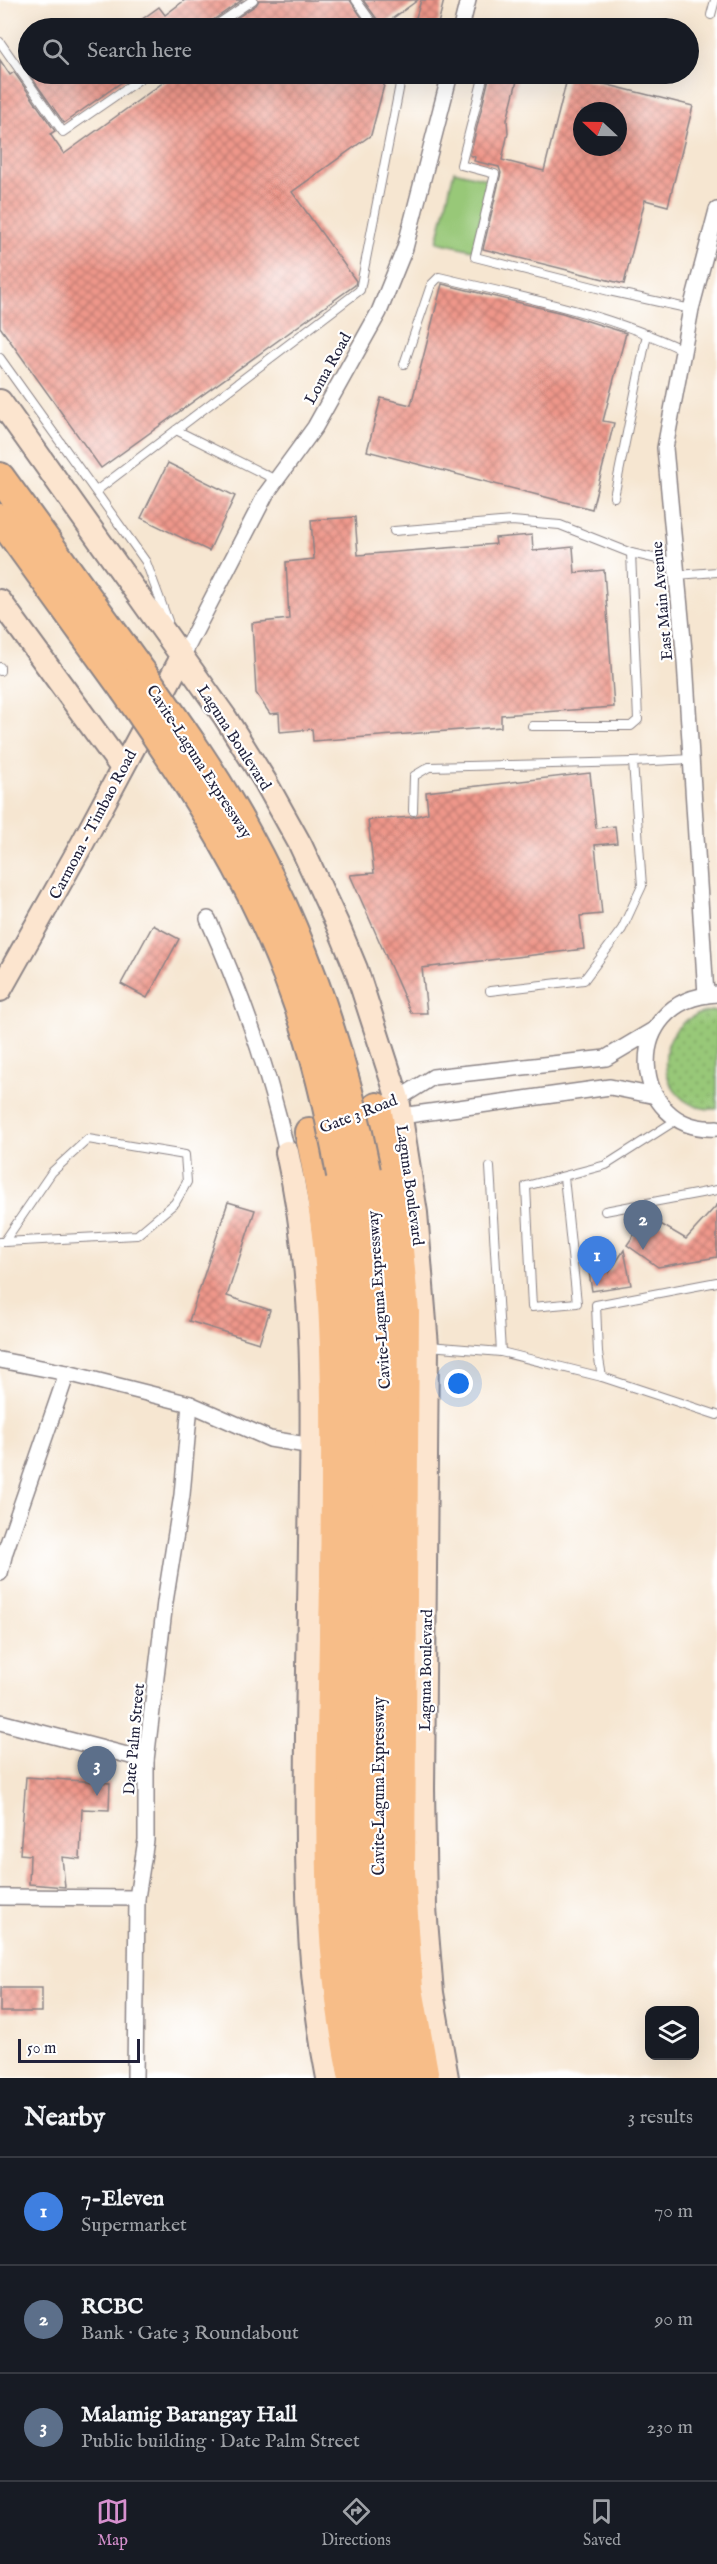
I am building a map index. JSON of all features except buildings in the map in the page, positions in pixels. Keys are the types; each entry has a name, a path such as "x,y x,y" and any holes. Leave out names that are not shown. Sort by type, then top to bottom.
{"highway":[{"name":"Cavite–Laguna Expressway","path":"0,477 134,682 170,756 219,835 248,888 281,959 312,1046 354,1173 378,1257 384,1383 378,1585 377,1875 384,1972 400,2078"},
{"name":"Cavite–Laguna Expressway","path":"0,518 134,682"},
{"path":"389,1112 405,1312 401,1872 409,1989 425,2078"},
{"path":"303,1145 327,1236 336,1369 330,1880 342,2012 353,2078"},
{"name":"Cavite–Laguna Expressway","path":"354,1173 354,1261 359,1376 352,1773 353,1876 359,1973 375,2078"}],"main road":[{"name":"Laguna Boulevard","path":"0,401 246,749 300,844 356,969 389,1112 416,1213 427,1346 423,1789 425,1908 432,1993 447,2078"},
{"path":"0,601 122,768"},
{"name":"Carmona - Timbao Road","path":"0,990 182,657"},
{"name":"Gate 3 Road","path":"303,1145 389,1112"},
{"path":"303,1145 296,1191 309,1288 312,1359 307,1794 308,1906 314,1992 328,2078"}],"street":[{"path":"464,18 468,0"},
{"name":"Loma Road","path":"182,657 266,494 315,427 380,312 405,248 447,84"},
{"name":"East Main Avenue","path":"711,994 665,448 691,309 717,210"},
{"path":"208,919 232,972 277,1106 303,1145"},
{"path":"711,994 691,998 676,1005 664,1016 655,1029 646,1057 648,1077 662,1105 678,1119 700,1128 717,1128"},
{"name":"Gate 3 Road","path":"389,1112 433,1077 606,1058 655,1029"},
{"name":"Gate 3 Road","path":"389,1112 610,1087 656,1096"},
{"path":"0,1360 67,1373 190,1404 270,1439 312,1446"},
{"path":"0,1573 5,1551 67,1373"},
{"name":"Date Palm Street","path":"135,2078 138,1898 146,1840 146,1760 165,1602 182,1495 190,1404"},
{"path":"0,1722 146,1760"},
{"path":"0,1898 138,1898"}],"lane":[{"path":"227,18 253,0"},
{"path":"356,0 369,18"},
{"path":"711,15 715,0"},
{"path":"0,42 18,68"},
{"path":"29,84 63,132 133,84"},
{"path":"96,491 360,290 400,84"},
{"path":"482,84 462,165 495,174 475,257 691,309"},
{"path":"404,364 431,285 439,277 572,309 647,334 683,350"},
{"path":"614,497 647,334"},
{"path":"0,358 146,562 182,657"},
{"path":"176,430 276,480"},
{"path":"394,531 512,521 560,525 676,569 717,572"},
{"path":"532,726 631,726 638,720 631,553"},
{"path":"413,811 414,776 429,767 692,759"},
{"path":"490,991 584,980 622,929 642,886 633,762"},
{"path":"564,1177 577,1303 532,1307 526,1186 606,1166 678,1119"},
{"path":"88,1139 185,1155 187,1182 175,1203 137,1235 2,1242 52,1172 88,1139"},
{"path":"490,1167 501,1352"},
{"path":"605,1211 717,1190"},
{"path":"602,1377 598,1353 596,1305 717,1282"},
{"path":"427,1346 501,1352 602,1377 717,1415"}],"green space":[{"path":"454,171 490,180 473,250 437,242"},
{"path":"717,1011 717,1109 695,1106 680,1096 670,1081 666,1064 668,1046 676,1030 691,1017"}],"place":[{"name":"RCBC","path":"643,1250"},
{"name":"7-Eleven","path":"597,1286"},
{"name":"Malamig Barangay Hall","path":"97,1796"}]}
